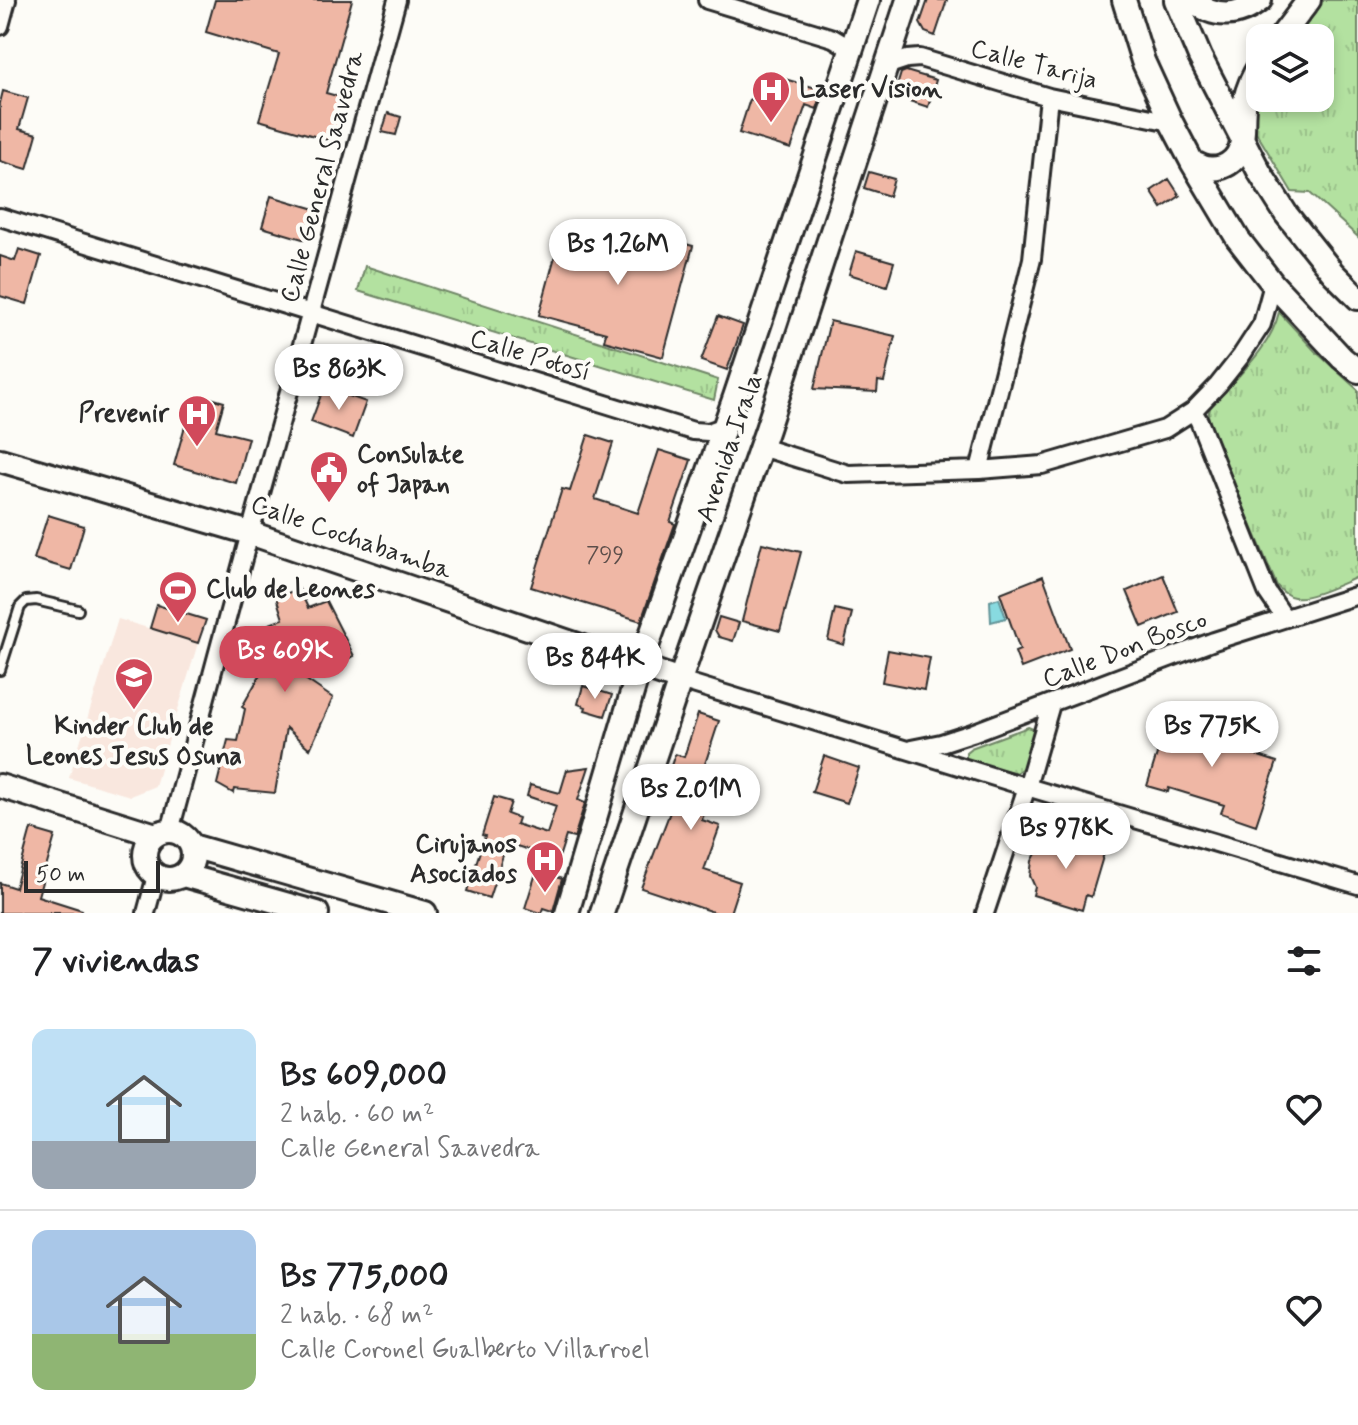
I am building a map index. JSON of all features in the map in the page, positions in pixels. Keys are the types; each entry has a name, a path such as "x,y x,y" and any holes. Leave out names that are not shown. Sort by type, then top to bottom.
{"main road":[{"name":"Avenida Irala","path":"567,913 640,666 725,426 868,0"},
{"name":"Avenida Irala","path":"602,913 761,447 908,0"},
{"path":"1124,0 1143,61 1171,122 1238,239 1273,284 1358,371"},
{"path":"1176,0 1200,57 1260,173 1286,214 1333,273 1358,298"},
{"path":"1193,0 1217,14 1227,14 1248,9 1260,0"},
{"path":"1291,24 1309,0"},
{"path":"1192,162 1204,168 1217,169 1236,157 1243,141 1246,98"},
{"name":"Calle Cochabamba","path":"0,460 250,533 680,680"},
{"path":"0,786 163,833 183,835 192,846 425,913"},
{"path":"163,833 147,845 147,866 156,876 170,880 183,875 192,862 192,846"},
{"path":"183,875 317,913"}],"street":[{"path":"0,26 7,0"},
{"name":"Calle General Saavedra","path":"163,833 250,533 397,0"},
{"path":"707,0 833,38 851,52"},
{"name":"Calle Tarija","path":"886,66 920,58 1049,97 1171,122"},
{"path":"979,470 1032,259 1049,97"},
{"name":"Calle Potosí","path":"0,217 693,431 708,432 725,426"},
{"path":"761,447 848,474 979,470 1042,465 1165,429 1193,411 1218,385 1262,324 1273,284"},
{"path":"1193,411 1267,592 1284,617"},
{"name":"Calle Don Bosco","path":"909,750 972,733 1214,641 1358,595"},
{"path":"680,680 1358,885"},
{"path":"985,913 1051,704"},
{"path":"146,913 156,876"}],"lane":[{"path":"0,670 20,607 26,601 36,600 78,610"}],"shaded area":[{"name":"Kinder Club de Leones Jesus Osuna","path":"118,619 198,643 155,786 130,796 69,778"}],"green space":[{"path":"1310,0 1358,0 1358,237 1310,193 1292,192 1256,132 1250,112 1334,112 1334,24 1291,24"},
{"path":"365,266 718,380 714,400 358,291"},
{"path":"1279,312 1315,351 1358,390 1358,577 1317,594 1300,597 1289,596 1277,586 1208,415 1210,408 1260,352"},
{"path":"1028,727 1035,734 1025,766 1016,773 966,760 966,752 971,748"}],"water":[{"path":"999,598 1006,618 991,622 990,601"}],"building":[{"path":"215,0 352,0 326,93 348,99 335,142 259,120 279,54 206,32"},
{"path":"928,0 947,0 935,36 925,32 920,23"},
{"path":"906,71 936,80 928,107 894,96 901,73"},
{"path":"781,78 823,90 817,109 806,105 791,149 739,133 750,99 759,102 766,79 780,83"},
{"path":"3,91 28,98 19,129 37,134 27,169 0,161 0,103"},
{"path":"388,113 401,117 396,135 382,132"},
{"path":"869,172 894,179 889,196 864,188"},
{"path":"1169,179 1180,196 1162,208 1151,191"},
{"path":"271,196 315,209 306,240 262,227"},
{"path":"563,227 630,245 634,230 693,246 663,357 604,341 606,333 539,315"},
{"path":"19,249 41,256 27,304 0,296 0,256 15,261"},
{"path":"856,251 894,262 887,286 849,274"},
{"path":"718,316 743,325 727,370 701,361"},
{"path":"830,321 895,336 884,382 878,381 877,392 814,389"},
{"path":"324,387 366,402 353,438 311,422"},
{"name":"Prevenir","path":"207,397 224,402 216,430 248,438 236,483 174,465 190,408 203,412"},
{"path":"588,435 613,443 595,499 638,513 659,450 691,460 670,522 675,524 641,621 531,587 562,489 570,491"},
{"path":"48,515 84,526 71,570 34,559"},
{"path":"762,543 801,552 780,631 742,621"},
{"path":"1163,575 1178,612 1142,627 1127,591"},
{"path":"1043,576 1070,649 1021,668 1015,652 1020,650 1000,593"},
{"path":"299,589 308,608 326,601 354,656 305,679 333,698 310,749 286,728 275,793 234,789 233,793 217,784 228,740 238,741 245,709 242,707 272,654 264,626 283,619 276,597"},
{"name":"Club de Leones","path":"157,605 206,620 198,643 150,628"},
{"path":"835,609 852,613 844,645 828,640"},
{"path":"719,617 739,623 733,641 719,637 715,630"},
{"path":"888,650 930,658 924,690 882,682"},
{"path":"583,686 612,695 605,716 585,710 586,707 578,704"},
{"path":"698,714 719,721 705,764 719,769 702,820 720,826 704,870 740,882 730,913 716,913 641,888 678,791 664,786 675,754 684,757"},
{"path":"1169,715 1203,726 1204,721 1230,729 1225,745 1277,762 1256,825 1221,813 1224,805 1169,788 1168,792 1147,786"},
{"path":"824,756 859,768 847,803 812,792"},
{"path":"589,767 578,800 585,803 574,838 566,836 553,876 562,879 553,911 544,908 540,913 525,908 542,854 507,843 489,898 467,891 494,797 511,802 507,814 518,818 516,824 547,834 556,806 527,796 530,785 560,793 567,770"},
{"path":"31,829 55,836 38,896 82,910 81,913 0,913 0,883 15,888"},
{"path":"1051,834 1105,850 1091,897 1086,895 1082,910 1033,895 1035,887 1030,876 1032,861 1039,848 1049,842"}],"place":[{"name":"Laser Vision","path":"771,124"},
{"name":"Prevenir","path":"197,448"},
{"name":"Consulate of Japan","path":"329,504"},
{"name":"Club de Leones","path":"178,624"},
{"name":"Kinder Club de Leones Jesus Osuna","path":"134,711"},
{"name":"Cirujanos Asociados","path":"545,894"}]}
